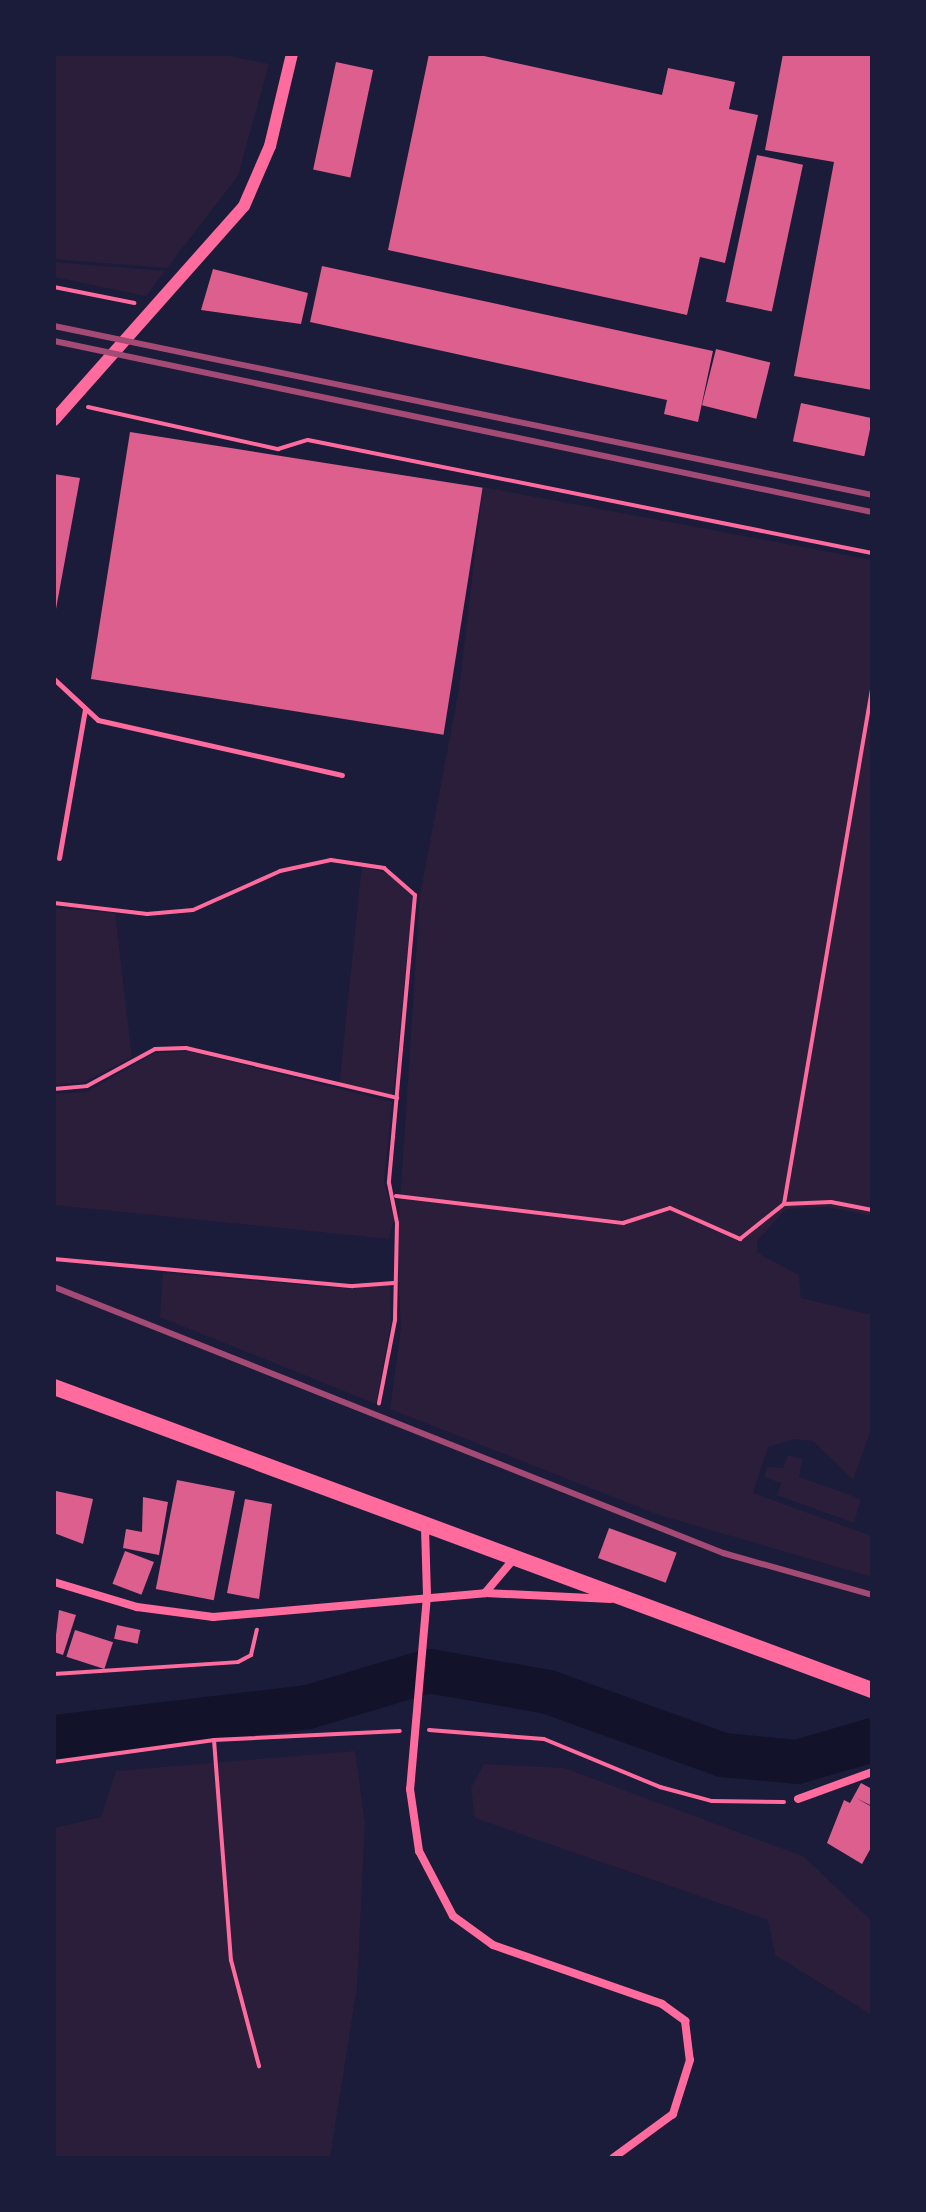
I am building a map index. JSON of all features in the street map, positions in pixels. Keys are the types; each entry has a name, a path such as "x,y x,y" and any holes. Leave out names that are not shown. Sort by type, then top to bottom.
{"highway":[{"path":"54,1387 611,1599 872,1690"}],"street":[{"path":"54,420 158,308 244,206 270,146 292,54"},
{"path":"425,1528 427,1596 418,1649 417,1727 410,1789 419,1851 453,1916 493,1945 662,2004 685,2021 690,2060 673,2114 613,2158"},
{"path":"485,1593 512,1561"},
{"path":"54,1582 177,1614 257,1616 427,1596 485,1593 611,1599"},
{"path":"798,1799 872,1772"}],"lane":[{"path":"54,679 98,720 342,775"},
{"path":"59,858 85,708"}],"path":[{"path":"54,287 158,308"},
{"path":"75,395 93,411 278,449 308,440 872,553"},
{"path":"784,1204 872,689"},
{"path":"54,903 147,914 193,910 280,871 331,860 395,874 415,895 389,1183 396,1196 391,1358 379,1403"},
{"path":"54,1089 87,1086 155,1049 186,1048 397,1098"},
{"path":"396,1196 623,1223 670,1208 740,1239 784,1204 831,1202 872,1210"},
{"path":"54,1259 353,1286 394,1283"},
{"path":"54,1674 238,1662 256,1644 257,1616"},
{"path":"54,1762 214,1740 417,1727 544,1739 712,1801 798,1799"},
{"path":"214,1740 231,1960 259,2066"}],"shaded area":[{"path":"54,54 219,54 269,64 238,176 167,268 54,259"},
{"path":"54,262 165,271 146,296 54,277"},
{"path":"483,487 872,560 872,1216 827,1207 786,1209 757,1241 758,1253 799,1275 801,1298 872,1315 872,1427 853,1480 813,1441 794,1439 768,1447 753,1493 872,1536 872,1577 659,1515 390,1409 401,1327 397,1249 420,895 459,689"},
{"path":"362,865 394,876 413,896 393,1095 339,1086"},
{"path":"54,908 115,913 132,1057 84,1082 54,1085"},
{"path":"188,1051 392,1102 384,1182 394,1219 389,1239 54,1205 54,1094 86,1092 155,1053"},
{"path":"163,1273 351,1289 390,1285 391,1322 376,1404 160,1317"},
{"path":"788,1455 802,1459 799,1477 861,1499 854,1523 777,1495 781,1483 764,1477 767,1467 783,1468"},
{"path":"355,1751 365,1823 357,1987 330,2158 54,2158 54,1828 101,1817 116,1771"},
{"path":"484,1764 564,1768 803,1856 872,1921 872,2015 775,1955 768,1920 475,1818 471,1788"}],"building":[{"path":"429,54 475,54 662,95 668,68 735,82 729,109 758,115 725,263 700,257 687,315 388,250"},
{"path":"783,54 872,54 872,390 794,376 834,162 765,150"},
{"path":"336,62 373,70 350,177 313,170"},
{"path":"757,155 803,165 772,311 726,302"},
{"path":"322,266 713,351 698,422 664,414 667,400 310,322"},
{"path":"213,269 308,293 301,324 201,310"},
{"path":"716,349 770,363 756,419 702,405"},
{"path":"801,403 872,418 864,456 793,441"},
{"path":"130,432 483,488 443,735 91,679"},
{"path":"54,474 80,478 56,609 54,609"},
{"path":"177,1480 235,1491 214,1600 156,1589"},
{"path":"56,1491 93,1499 83,1544 54,1533"},
{"path":"143,1497 168,1502 159,1555 123,1548 126,1529 142,1532"},
{"path":"245,1499 272,1504 259,1599 227,1593"},
{"path":"609,1528 677,1553 666,1583 598,1558"},
{"path":"125,1551 154,1562 141,1595 112,1584"},
{"path":"59,1610 76,1615 63,1655 54,1652"},
{"path":"117,1625 140,1630 138,1644 114,1639"},
{"path":"75,1630 113,1642 104,1669 66,1657"},
{"path":"861,1783 872,1789 872,1806 856,1798 872,1807 872,1846 862,1864 827,1843 844,1800 850,1803"}],"waterway":[{"path":"54,1737 308,1707 429,1671 548,1692 723,1755 797,1762 872,1740"}],"railway":[{"path":"54,326 872,495"},
{"path":"54,341 872,512"},
{"path":"54,1287 723,1553 872,1595"}]}
